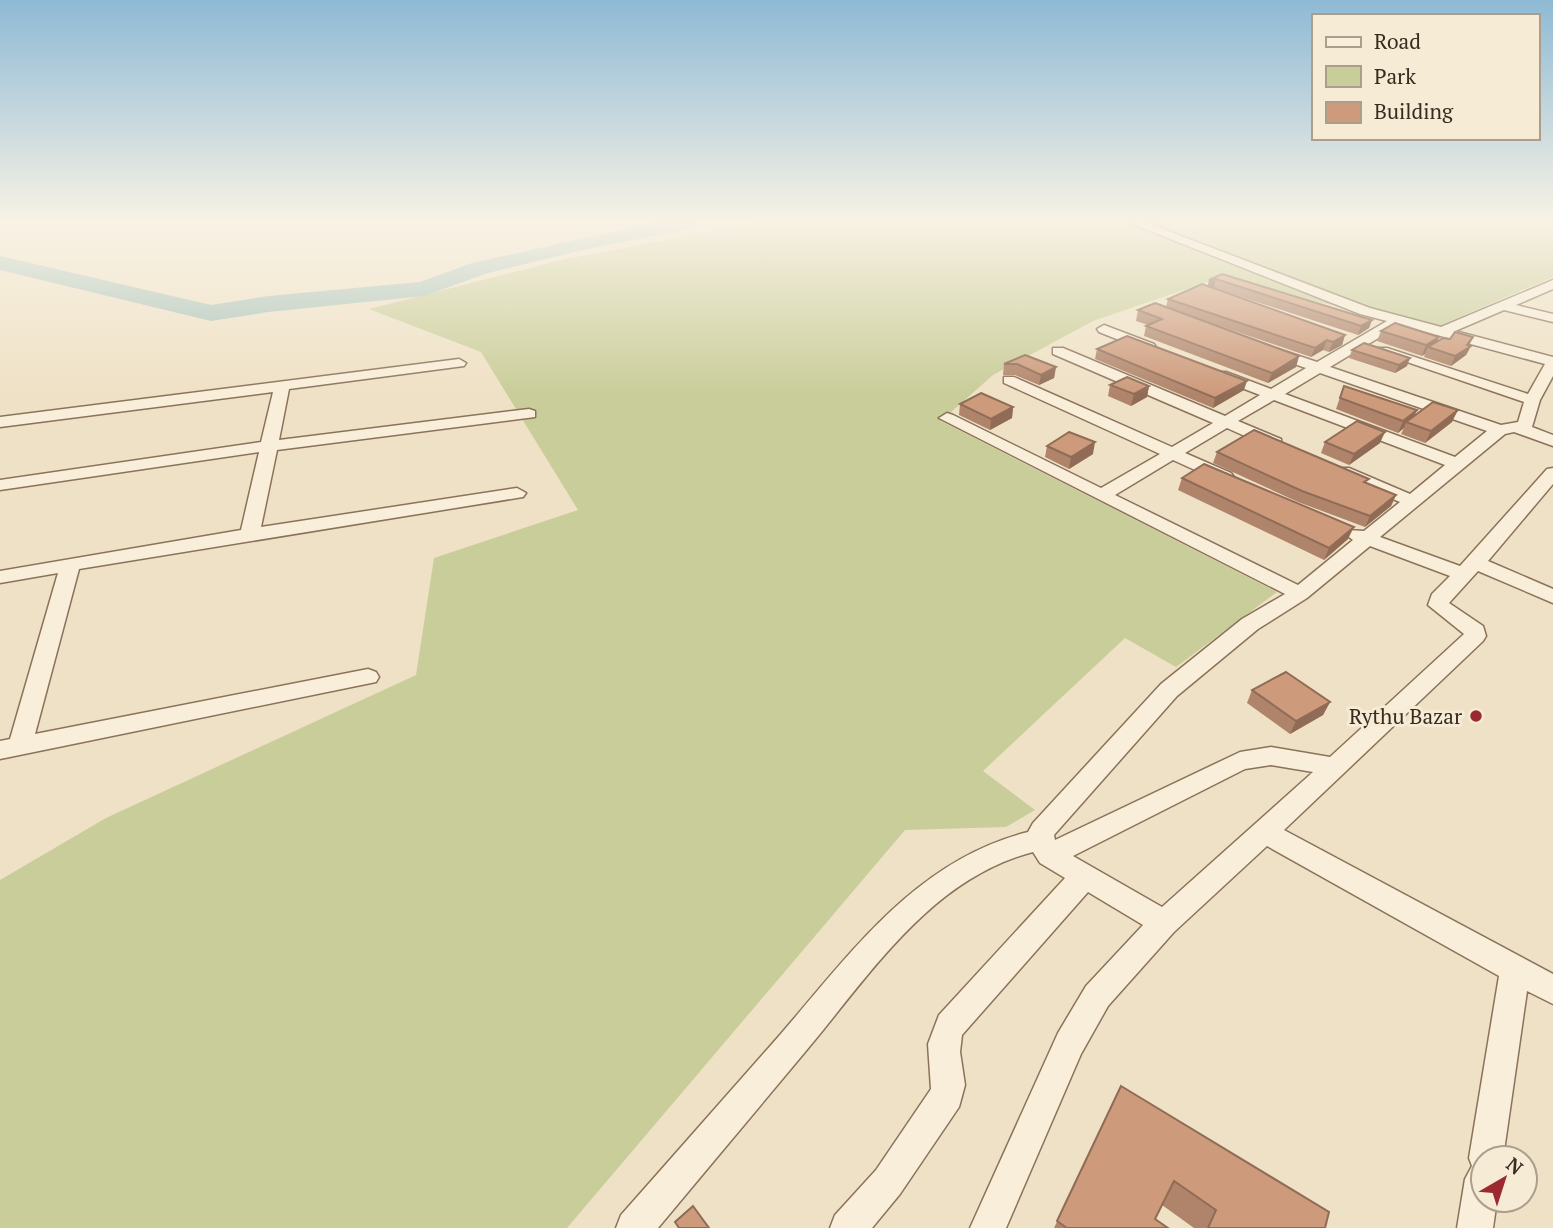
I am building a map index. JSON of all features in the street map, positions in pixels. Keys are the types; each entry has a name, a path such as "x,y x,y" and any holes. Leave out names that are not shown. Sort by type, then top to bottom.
{"street":[{"path":"1164,923 1084,877 1044,848 1042,830 1157,700 1250,624 1300,594 1458,464 1508,428 1528,421 1532,400 1553,362 1397,321 1329,299 1284,280"},
{"path":"1438,333 1553,284"},
{"path":"1500,305 1553,318"},
{"path":"1102,495 1397,321"},
{"path":"1104,329 1169,354"},
{"path":"1334,335 1532,400"},
{"path":"1253,345 1553,441"},
{"path":"1058,351 1288,448"},
{"path":"0,422 460,363"},
{"path":"1208,369 1458,464"},
{"path":"1009,380 1241,484"},
{"path":"250,534 282,385"},
{"path":"0,485 267,446 529,414"},
{"path":"947,418 1300,594"},
{"path":"1325,464 1412,501"},
{"path":"988,1228 1082,1020 1114,975 1164,923 1475,636 1475,631 1469,624 1438,605 1439,598 1526,508 1553,473"},
{"path":"0,577 250,534 517,493"},
{"path":"1340,528 1553,597"},
{"path":"70,565 10,747 368,677"},
{"path":"634,1228 900,918 919,900 980,858 998,850 1044,848 1240,761 1271,756 1334,767"},
{"path":"1265,832 1553,990"},
{"path":"848,1228 888,1182 947,1095 951,1078 942,1041 950,1025 1084,877"},
{"path":"1488,1144 1515,970"}],"green space":[{"path":"481,280 1212,280 1093,321 993,375 941,421 1277,592 1176,667 1125,638 983,771 1035,810 1006,827 905,830 567,1228 0,1228 0,880 106,818 416,675 434,558 578,510 481,352 369,309"},
{"path":"1222,280 1545,280 1434,328"}],"building":[{"path":"1220,280 1243,280 1372,320 1361,326"},
{"path":"1202,284 1345,335 1333,342 1327,340 1315,348 1168,299"},
{"path":"1155,303 1299,356 1272,373 1146,326 1162,319 1138,310"},
{"path":"1395,323 1439,337 1426,345 1381,331"},
{"path":"1455,332 1473,337 1467,345 1471,346 1455,356 1428,347 1443,338 1450,339"},
{"path":"1127,336 1247,381 1215,398 1097,349"},
{"path":"1364,343 1410,358 1399,365 1352,350"},
{"path":"1025,355 1056,367 1041,375 1017,364 1004,364"},
{"path":"1127,377 1149,386 1134,394 1110,385"},
{"path":"1344,386 1417,410 1403,421 1340,398"},
{"path":"981,393 1013,407 991,419 960,404"},
{"path":"1433,402 1458,410 1431,431 1406,422"},
{"path":"1357,421 1385,432 1354,454 1325,442"},
{"path":"1254,430 1369,479 1364,482 1396,495 1370,516 1302,491 1217,452"},
{"path":"1069,432 1095,442 1071,457 1047,446"},
{"path":"1204,464 1354,527 1329,548 1182,478"},
{"path":"1286,672 1330,702 1296,721 1252,690"},
{"path":"1121,1086 1329,1212 1325,1228 1208,1228 1216,1210 1174,1181 1155,1219 1168,1228 1067,1228 1057,1221"},
{"path":"693,1206 709,1228 679,1228 675,1222"}],"waterway":[{"path":"73,280 211,313 268,304 424,289 447,280"}],"place":[{"name":"Rythu Bazar","path":"1476,716"}]}
